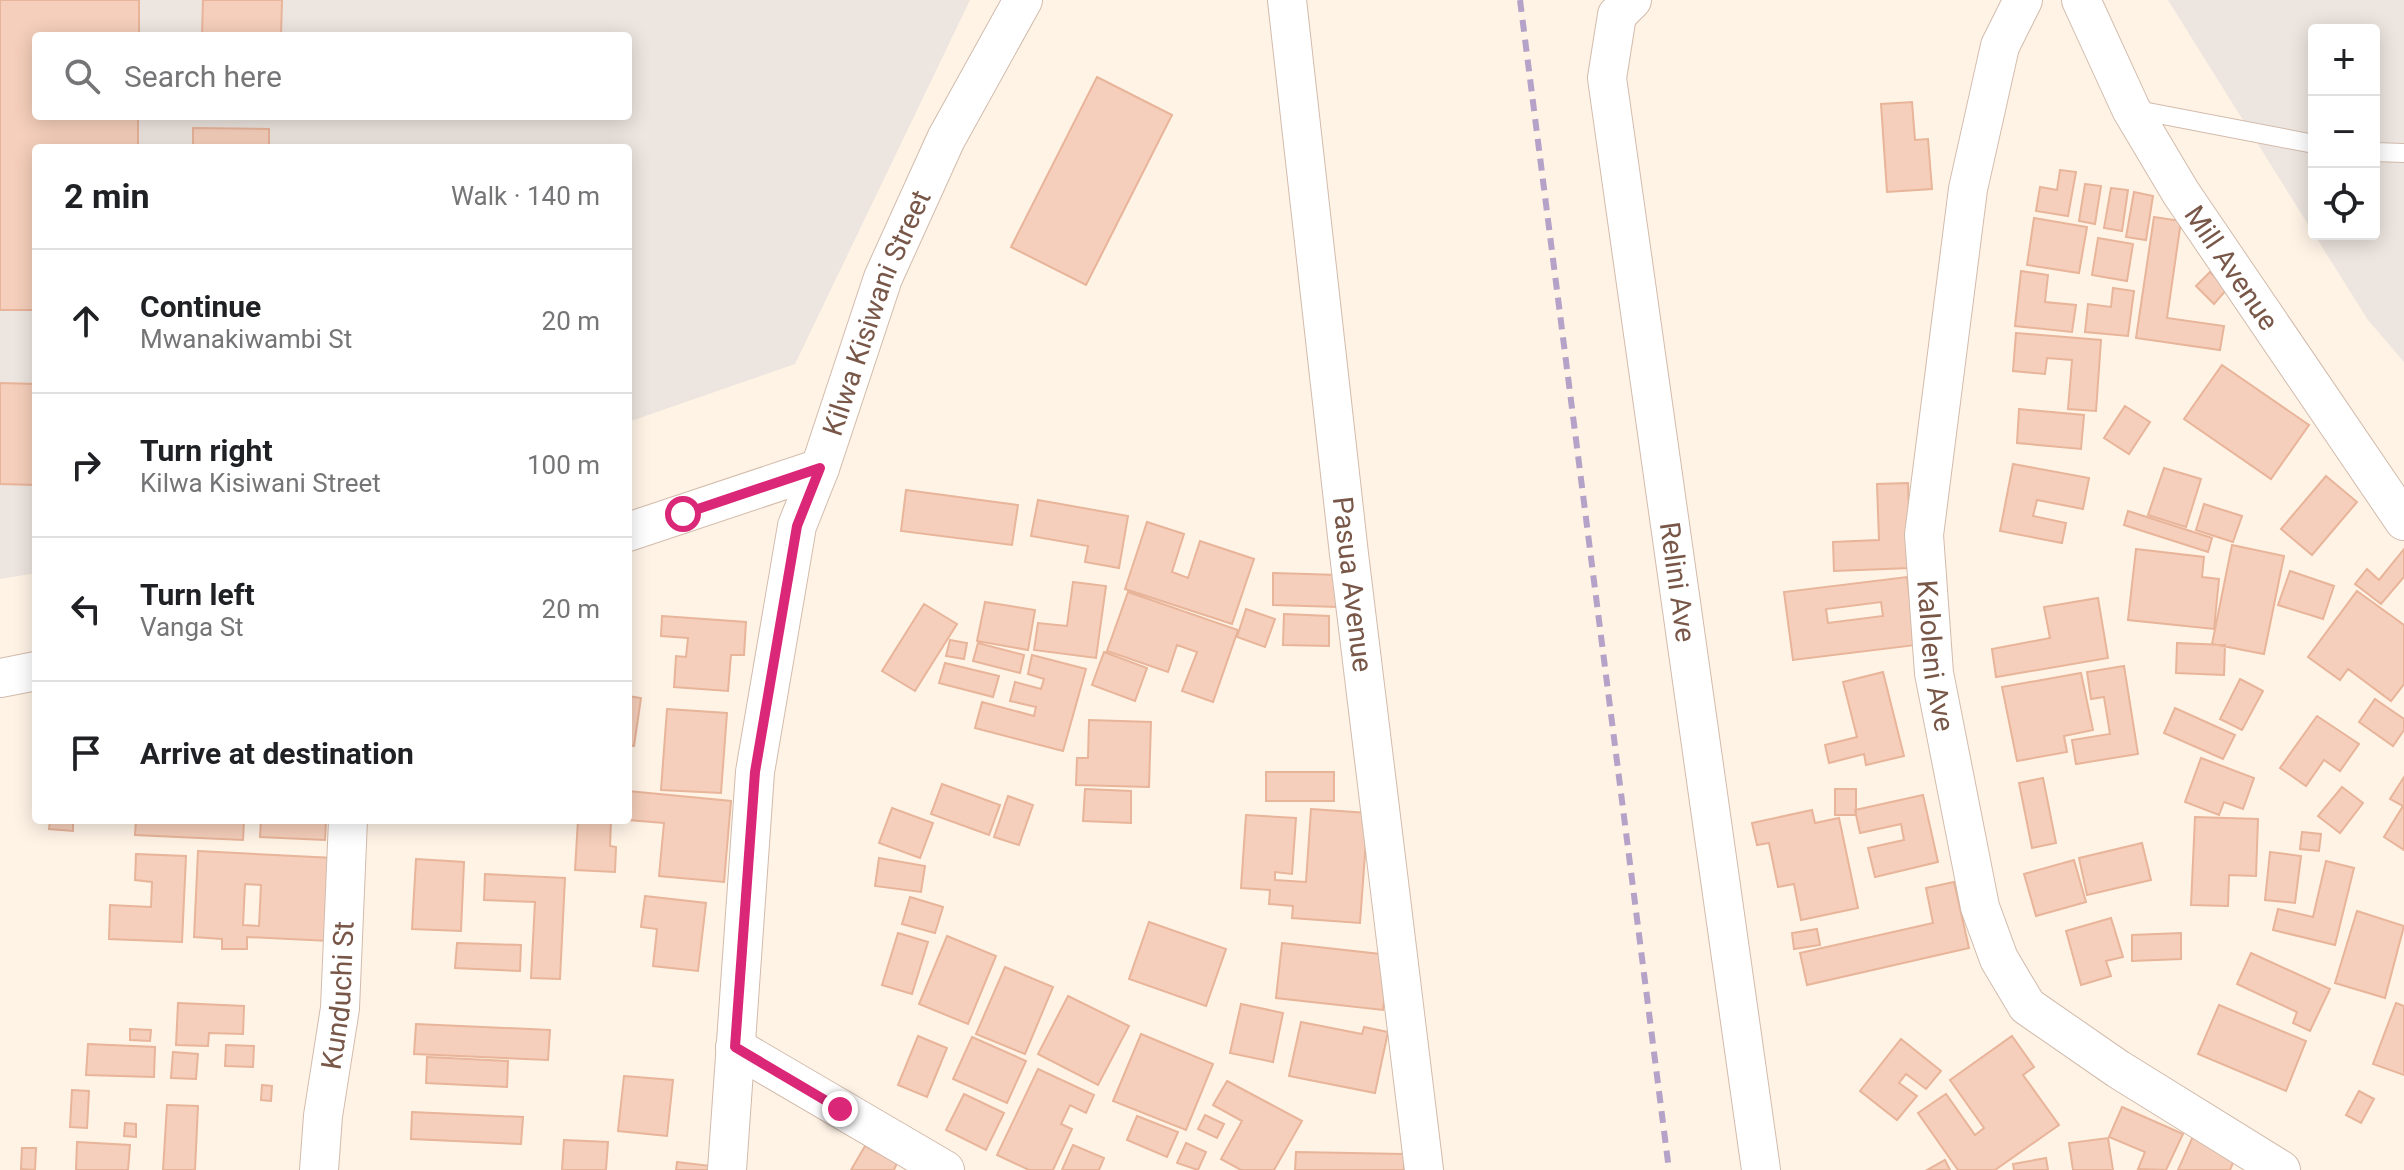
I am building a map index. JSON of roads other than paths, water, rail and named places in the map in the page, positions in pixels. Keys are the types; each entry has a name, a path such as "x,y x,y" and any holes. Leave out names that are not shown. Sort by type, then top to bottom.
{"street":[{"name":"Kilwa Kisiwani Street","path":"727,1170 755,772 797,526 820,468 883,278 946,139 1023,0"},
{"name":"Pasua Avenue","path":"1287,0 1351,570 1424,1170"},
{"name":"Relini Ave","path":"1632,0 1617,15 1607,78 1761,1170"},
{"name":"Kaloleni Ave","path":"2023,0 2000,46 1968,189 1924,535 1934,673 1980,907 1999,959 2027,1006 2118,1069 2281,1170"},
{"name":"Mill Avenue","path":"2081,0 2131,109 2181,193 2404,521"},
{"path":"632,531 820,468"},
{"path":"0,678 32,672"},
{"name":"Kunduchi St","path":"319,1170 323,1116 340,1008 348,824"},
{"path":"735,1047 945,1170"}],"lane":[{"path":"2131,109 2308,143"},
{"path":"2380,152 2404,153"}],"railway":[{"path":"1520,0 1669,1170"}]}
